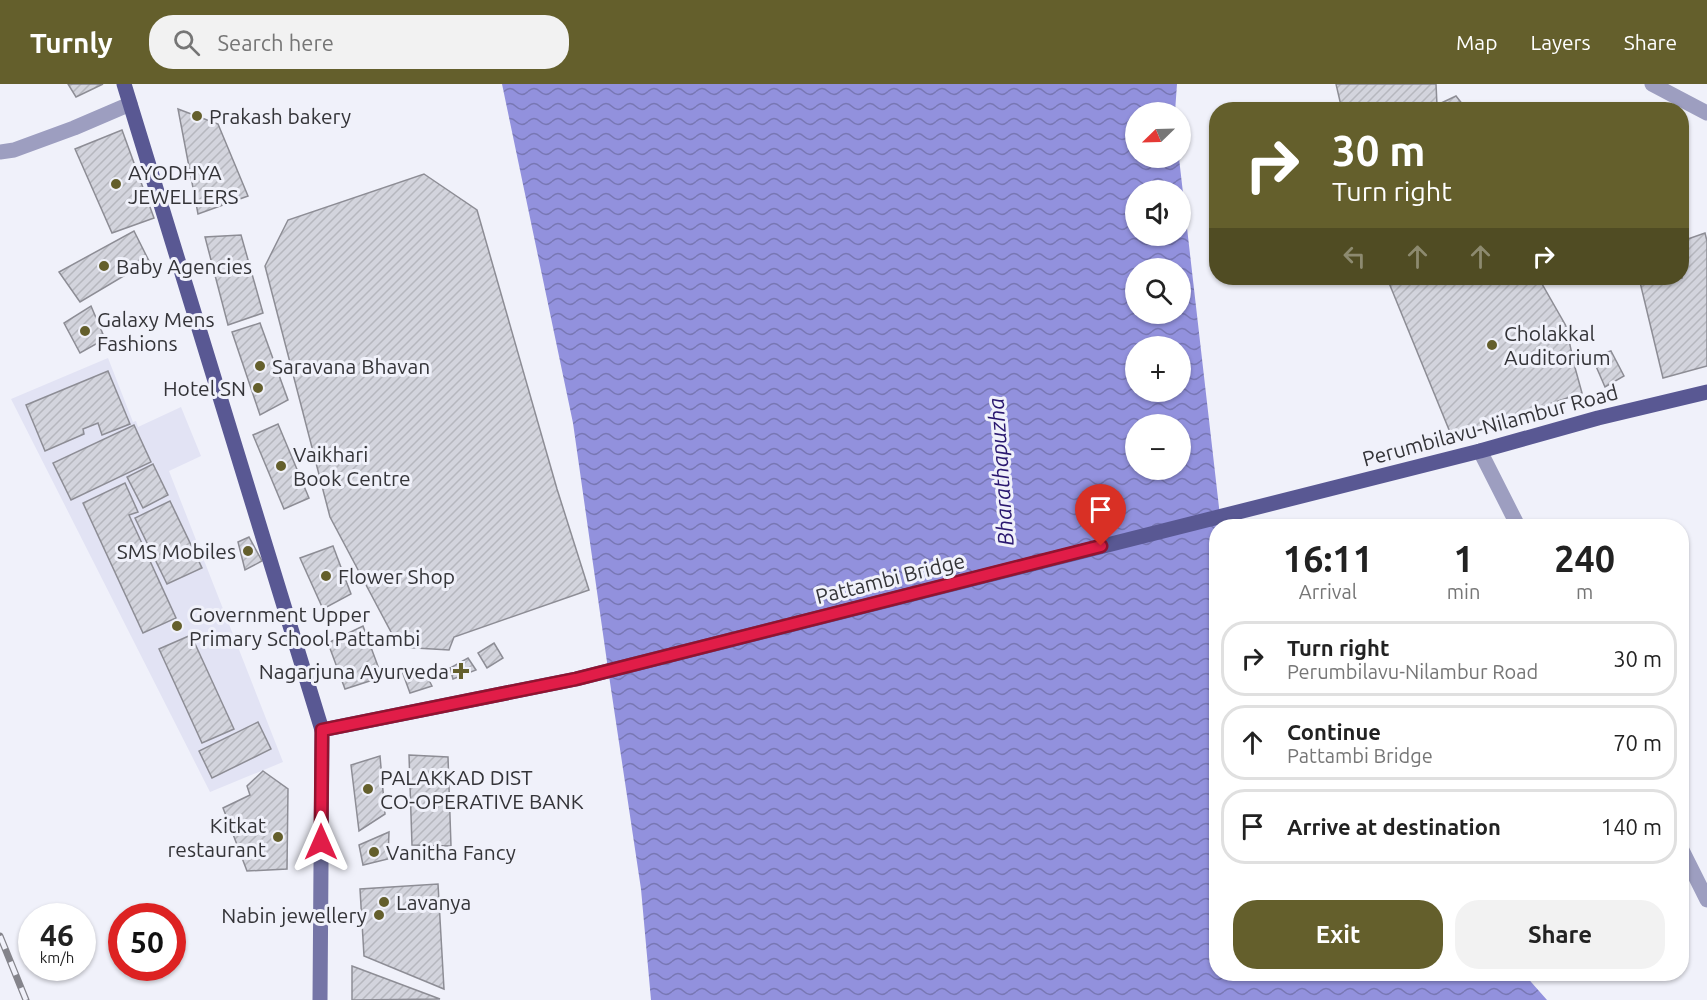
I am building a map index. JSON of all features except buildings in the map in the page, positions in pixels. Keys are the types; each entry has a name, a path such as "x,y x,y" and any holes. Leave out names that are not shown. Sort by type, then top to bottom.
{"main road":[{"path":"124,84 322,730 320,1000"},
{"name":"Perumbilavu-Nilambur Road","path":"1284,500 1707,392"},
{"name":"Pattambi Bridge","path":"322,730 576,679 1284,500"}],"street":[{"path":"1652,84 1687,102"},
{"path":"1689,103 1707,112"},
{"path":"0,153 74,128 130,104"},
{"path":"1480,451 1514,519"},
{"path":"1689,863 1707,900"}],"shaded area":[{"name":"Government Upper Primary School Pattambi","path":"108,358 133,422 136,421 138,427 181,407 201,456 169,471 283,762 210,792 11,399"}],"water":[{"name":"Bharathapuzha","path":"502,84 1177,84 1176,102 1125,102 1125,168 1180,168 1182,180 1125,180 1125,246 1189,246 1190,258 1125,258 1125,324 1191,324 1191,263 1222,519 1209,519 1209,981 1530,981 1547,1000 651,1000 641,889 573,423"}],"railway":[{"path":"0,936 26,1000"}],"place":[{"name":"Prakash bakery","path":"197,116"},
{"name":"AYODHYA JEWELLERS","path":"116,184"},
{"name":"Baby Agencies","path":"104,266"},
{"name":"Galaxy Mens Fashions","path":"85,331"},
{"name":"Cholakkal Auditorium","path":"1492,345"},
{"name":"Saravana Bhavan","path":"260,366"},
{"name":"Hotel SN","path":"258,388"},
{"name":"Vaikhari Book Centre","path":"281,466"},
{"name":"SMS Mobiles","path":"248,551"},
{"name":"Flower Shop","path":"326,576"},
{"name":"Government Upper Primary School Pattambi","path":"177,626"},
{"name":"Nagarjuna Ayurveda","path":"461,671"},
{"name":"PALAKKAD DIST CO-OPERATIVE BANK","path":"368,789"},
{"name":"Kitkat restaurant","path":"278,837"},
{"name":"Vanitha Fancy","path":"374,852"},
{"name":"Lavanya","path":"384,902"},
{"name":"Nabin jewellery","path":"379,915"}],"route":[{"path":"321,842 322,730 576,679 1101,546"}]}
